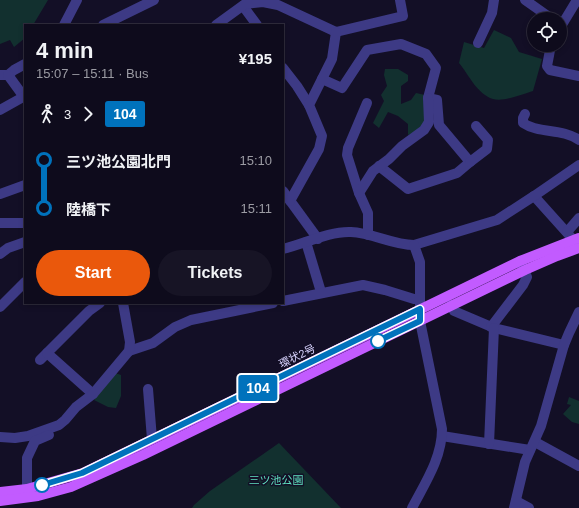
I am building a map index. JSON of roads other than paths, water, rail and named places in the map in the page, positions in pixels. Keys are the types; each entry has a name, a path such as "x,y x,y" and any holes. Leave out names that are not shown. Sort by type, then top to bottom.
{"main road":[{"name":"環状2号","path":"0,501 38,496 71,487 143,455 420,321 522,266 575,241"},
{"name":"環状2号","path":"0,492 27,489 82,473 419,304 522,266"}],"street":[{"path":"65,24 77,0"},
{"path":"105,24 154,0"},
{"path":"217,24 245,4 263,2 278,5 336,32 403,16 400,0"},
{"path":"478,43 492,13 494,0"},
{"path":"525,0 542,12"},
{"path":"567,16 577,0"},
{"path":"243,6 256,24"},
{"path":"309,105 332,59 336,32"},
{"path":"322,79 342,88 368,50 401,44 426,54 436,68 428,98 429,122 424,130 402,146 389,159 373,171 359,193"},
{"path":"550,52 547,66 550,70 579,76"},
{"path":"0,110 24,97 4,75 24,65"},
{"path":"284,69 309,105 322,136 319,149 290,201"},
{"path":"428,98 436,100 439,125 470,162"},
{"path":"367,103 348,148 347,155 359,193 368,213 368,235"},
{"path":"525,114 523,123 529,127 557,131 574,136 579,140"},
{"path":"379,166 408,189 457,173 487,149 488,140 476,126"},
{"path":"284,250 342,232 353,232 414,246 497,220 579,165"},
{"path":"0,194 24,185"},
{"path":"284,193 318,239"},
{"path":"534,196 575,241"},
{"path":"575,241 579,218"},
{"path":"0,224 24,223"},
{"path":"0,254 8,248 24,242"},
{"path":"306,242 321,292"},
{"path":"412,508 436,463 442,436 442,429 420,321 420,262 414,246"},
{"path":"489,444 492,327 523,285 527,277 522,266"},
{"path":"0,307 24,283"},
{"path":"284,301 321,292 363,285 414,299 419,304"},
{"path":"93,394 44,356 99,304"},
{"path":"0,437 15,438 28,436 59,425 76,407 93,394 128,351 130,342 123,304"},
{"path":"223,304 224,314"},
{"path":"128,351 153,343 175,327 185,322 269,304"},
{"path":"451,305 454,311 492,327 564,346"},
{"path":"529,508 515,504 525,462 542,426 564,346 579,312"},
{"path":"148,389 152,439"},
{"path":"27,489 27,458 35,441 60,430 65,420"},
{"path":"442,436 473,440 489,444 533,446 579,466"}],"park label":[{"name":"三ツ池公園","path":"276,480"}]}
